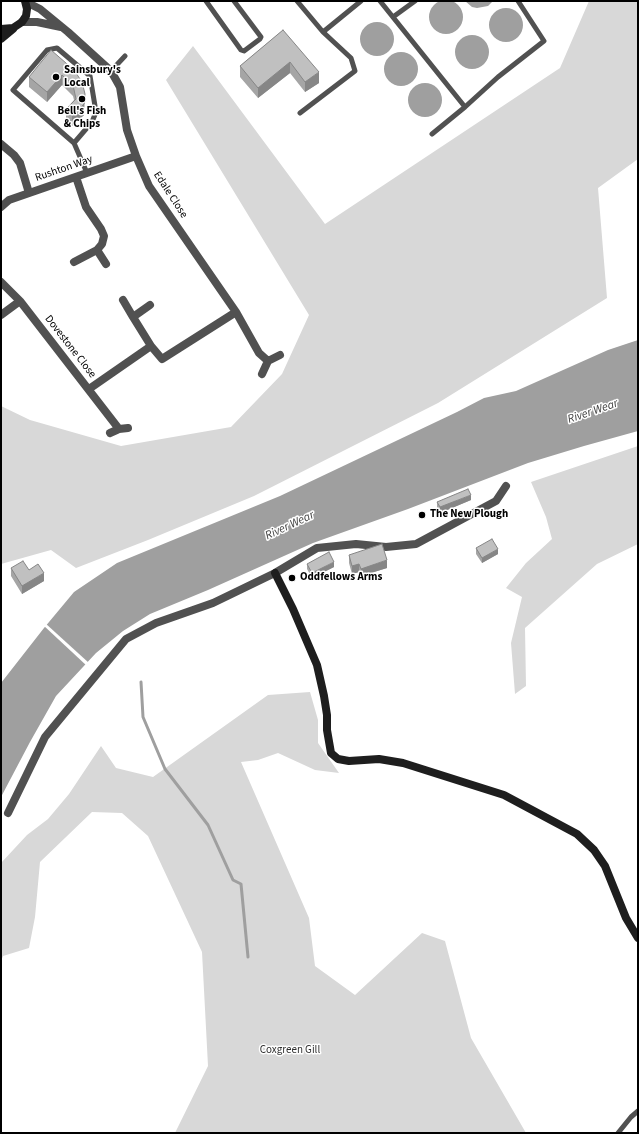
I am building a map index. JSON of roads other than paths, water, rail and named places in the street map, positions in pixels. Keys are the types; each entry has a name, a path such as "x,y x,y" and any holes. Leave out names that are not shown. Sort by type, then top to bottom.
{"street":[{"path":"1,39 22,22 26,16 26,2"},
{"name":"Edale Close","path":"26,2 40,9 111,71 120,87 127,130 149,186 236,312 260,353 268,361"},
{"path":"22,22 37,22 62,27"},
{"path":"1,29 13,28"},
{"path":"1,144 14,155 20,163 29,193"},
{"name":"Rushton Way","path":"1,207 9,200 136,156"},
{"path":"74,262 97,250 102,244 104,236 86,207 76,177"},
{"path":"97,250 106,264"},
{"name":"Dovestone Close","path":"1,282 20,301 119,429"},
{"path":"123,300 151,346 162,359 236,312"},
{"path":"1,315 20,301"},
{"path":"133,317 150,305"},
{"path":"89,389 151,346"},
{"path":"262,374 268,361 280,355"},
{"path":"110,433 119,429 128,428"},
{"path":"8,813 45,737 126,639 156,623 213,603 275,573 317,548 356,544 386,547 416,544 496,501 506,486"},
{"path":"275,573 293,609 318,666 327,715 330,753 338,759 349,761 379,759 403,763 504,795 538,812 576,834 594,850 605,866 616,890 626,918 638,938"}],"lane":[{"path":"206,1 241,50 244,51 261,37 234,1"},
{"path":"296,1 323,32 351,58 355,71 300,113"},
{"path":"323,32 361,1"},
{"path":"380,1 465,106"},
{"path":"393,17 415,1"},
{"path":"432,134 544,41 518,1"},
{"path":"74,142 92,122 96,112 90,76 57,48 47,50 13,90 74,142 87,173"},
{"path":"111,71 125,56"},
{"path":"618,1133 638,1111"}],"water":[{"path":"443,0 449,0 453,1 460,7 463,17 462,24 456,31 449,34 443,34 439,33 432,27 429,20 429,14 430,10 436,3"},
{"path":"465,1 493,1 488,6 477,8 472,7"},
{"path":"503,8 509,8 513,9 520,15 523,25 522,32 516,39 509,42 503,42 499,41 492,35 489,28 489,22 490,18 496,11"},
{"path":"374,22 380,22 384,23 391,29 394,39 393,46 387,53 380,56 374,56 370,55 363,49 360,42 360,36 361,32 367,25"},
{"path":"469,35 475,35 479,36 486,42 489,52 488,59 482,66 475,69 469,69 465,68 458,62 455,55 455,49 456,45 462,38"},
{"path":"398,52 404,52 408,53 415,59 418,69 417,76 411,83 404,86 398,86 394,85 387,79 384,72 384,66 385,62 391,55"},
{"path":"422,83 428,83 432,84 439,90 442,100 441,107 435,114 428,117 422,117 418,116 411,110 408,103 408,97 409,93 415,86"},
{"name":"River Wear","path":"638,340 638,431 528,463 408,509 313,543 150,614 123,631 96,653 56,696 1,797 1,683 74,592 117,563 280,496 484,398 516,391 608,350"}],"waterway":[{"name":"Coxgreen Gill","path":"141,682 143,717 165,769 208,825 233,880 241,884 248,957"}],"place":[{"name":"Sainsbury's Local","path":"56,77"},
{"name":"Bell's Fish & Chips","path":"82,99"},
{"name":"The New Plough","path":"422,515"},
{"name":"Oddfellows Arms","path":"292,578"}]}
